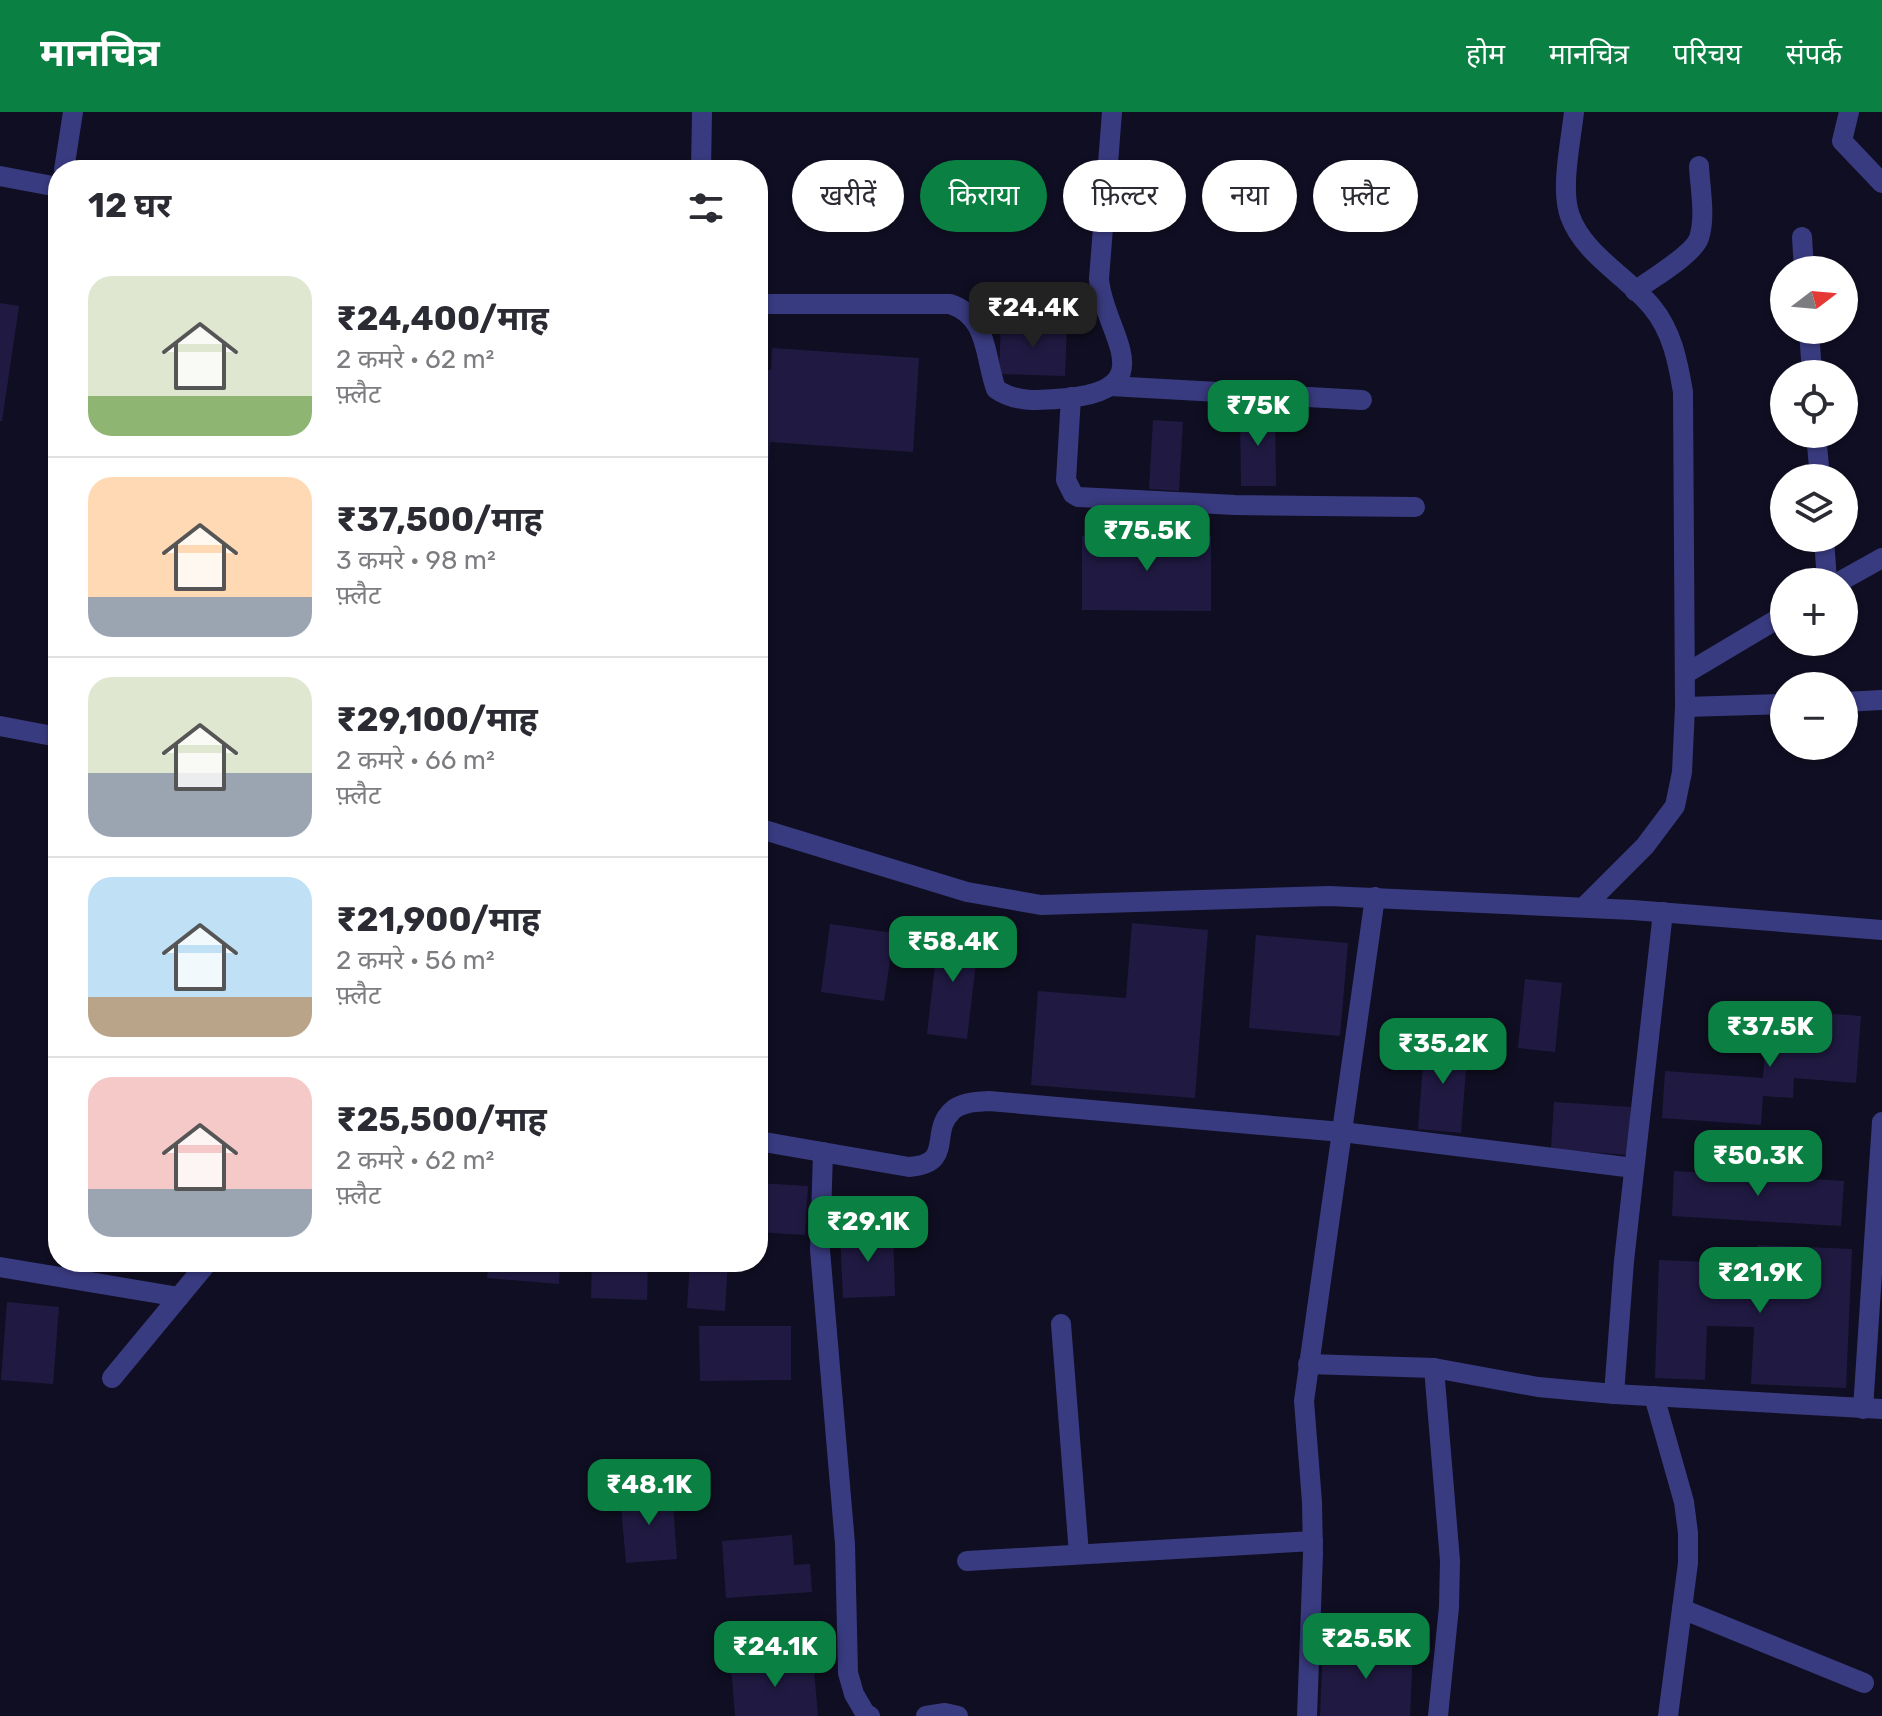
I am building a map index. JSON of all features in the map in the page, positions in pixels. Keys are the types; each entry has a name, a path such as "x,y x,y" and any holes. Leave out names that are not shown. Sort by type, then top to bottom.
{"street":[{"path":"66,160 73,112"},
{"path":"701,160 702,112"},
{"path":"768,304 950,304 965,309 974,320 984,339 996,389 1005,395 1030,400 1071,397 1099,392 1110,386 1124,365 1123,353 1100,294 1099,279 1112,112"},
{"path":"1574,112 1566,193 1569,215 1580,236 1652,306 1677,357 1683,392 1685,707 1682,772 1675,806 1645,846 1584,907"},
{"path":"1849,112 1842,141 1882,183"},
{"path":"1635,291 1692,249 1699,239 1702,221 1699,166"},
{"path":"0,176 48,185"},
{"path":"1802,237 1803,256"},
{"path":"1110,386 1362,400"},
{"path":"1071,397 1066,480 1078,497 1235,505 1415,507"},
{"path":"1858,571 1882,558"},
{"path":"1685,674 1770,623"},
{"path":"1858,701 1882,700"},
{"path":"1685,707 1770,704"},
{"path":"0,726 48,735"},
{"path":"768,831 967,892 1041,905 1375,897 1663,912 1882,930"},
{"path":"1307,1716 1313,1541 1304,1401 1375,897"},
{"path":"1614,1394 1615,1352 1663,912"},
{"path":"768,1143 909,1167 921,1166 931,1163 937,1153 946,1119 953,1110 967,1103 989,1101 1342,1132 1634,1168"},
{"path":"1308,1364 1434,1368 1538,1387 1872,1409 1882,1122"},
{"path":"823,1152 820,1250 845,1544 848,1673 854,1694 870,1716"},
{"path":"0,1267 179,1297"},
{"path":"112,1378 200,1272"},
{"path":"1061,1324 1079,1554"},
{"path":"1434,1368 1450,1561 1449,1607 1438,1716"},
{"path":"1654,1396 1684,1502 1688,1533 1668,1716"},
{"path":"967,1561 1313,1541"},
{"path":"1682,1609 1864,1683"},
{"path":"926,1716 945,1713 958,1716"}],"building":[{"path":"0,303 19,306 2,421 0,421"},
{"path":"1001,323 1067,325 1065,376 999,374"},
{"path":"772,348 919,358 913,452 770,442 768,471 768,370 771,370"},
{"path":"1240,410 1275,410 1276,486 1241,486"},
{"path":"1153,420 1183,422 1179,491 1149,489"},
{"path":"1082,536 1211,536 1211,611 1082,610"},
{"path":"940,922 955,924 954,935 979,937 967,1039 927,1034"},
{"path":"1132,923 1208,930 1195,1098 1031,1085 1038,991 1126,998"},
{"path":"830,924 894,933 884,1001 821,992"},
{"path":"1256,935 1348,943 1340,1036 1249,1028"},
{"path":"1525,979 1562,983 1555,1052 1518,1048"},
{"path":"1768,1009 1861,1016 1856,1083 1794,1078 1793,1098 1763,1096 1761,1125 1662,1118 1665,1071 1763,1078"},
{"path":"1425,1040 1468,1044 1461,1133 1418,1129"},
{"path":"1554,1102 1631,1107 1628,1155 1551,1149"},
{"path":"1674,1171 1844,1181 1841,1226 1672,1216"},
{"path":"768,1184 808,1186 805,1235 768,1233"},
{"path":"893,1231 895,1296 843,1298 840,1233"},
{"path":"1758,1245 1852,1249 1846,1388 1751,1384 1754,1327 1707,1326 1705,1380 1655,1378 1659,1260 1757,1264"},
{"path":"488,1272 560,1272 559,1284 487,1278"},
{"path":"592,1272 648,1272 647,1300 591,1298"},
{"path":"689,1272 727,1272 725,1311 687,1308"},
{"path":"7,1302 59,1307 53,1384 1,1380"},
{"path":"699,1326 791,1326 791,1380 700,1381"},
{"path":"672,1491 677,1559 626,1563 620,1495"},
{"path":"792,1535 794,1565 810,1564 812,1592 726,1598 722,1541"},
{"path":"1323,1644 1413,1647 1410,1716 1320,1716"},
{"path":"813,1659 818,1716 735,1716 731,1665"}]}
